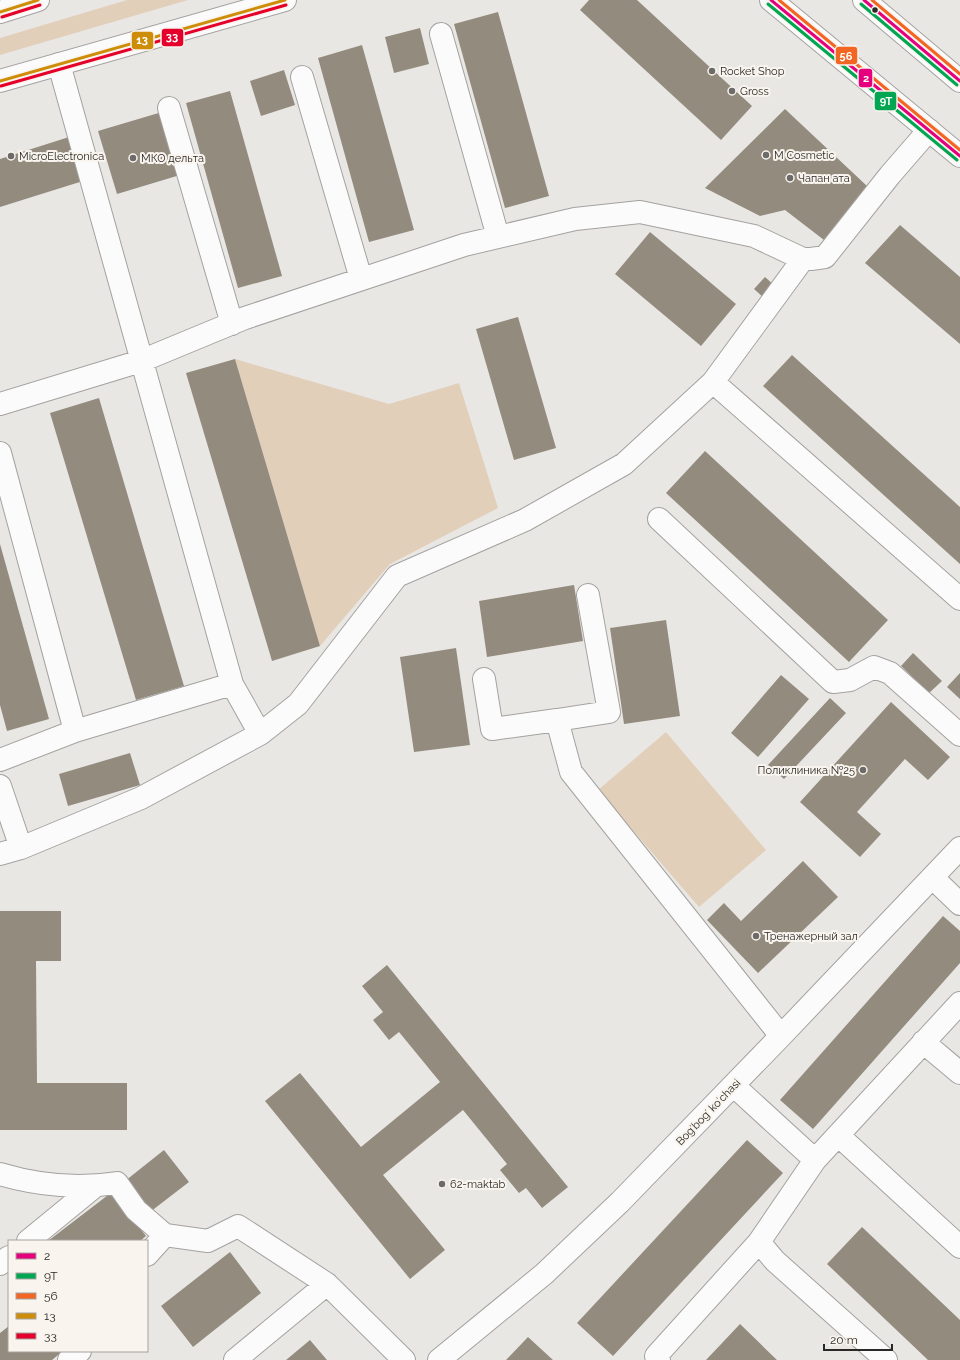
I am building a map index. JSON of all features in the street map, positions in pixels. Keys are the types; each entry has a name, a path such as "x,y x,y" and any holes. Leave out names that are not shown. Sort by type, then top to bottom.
{"main road":[{"path":"0,12 38,0"},
{"path":"0,81 285,0"},
{"path":"771,0 960,156"},
{"path":"864,0 960,81"},
{"path":"441,34 498,237"},
{"path":"59,64 232,684 260,734"},
{"path":"302,77 360,280"},
{"path":"169,108 232,324"},
{"path":"0,404 141,361 232,324 464,244 575,219 640,212 754,236 803,259 826,256 890,175 929,130"},
{"path":"0,854 21,848 141,798 260,734 298,704 397,576 525,520 624,464 713,382 803,259"},
{"path":"713,382 960,598"},
{"path":"0,452 75,731"},
{"path":"659,519 833,682 850,680 874,668 890,673 960,736"},
{"path":"484,679 492,729 609,712 588,595"},
{"path":"0,760 75,731 232,684"},
{"path":"557,720 571,772 781,1036"},
{"path":"0,786 21,848"},
{"name":"Bogʻbogʻ koʻchasi","path":"439,1360 544,1274 620,1202 734,1086 960,848"},
{"path":"933,878 960,904"},
{"path":"655,1359 759,1242 815,1160 839,1136 960,1003"},
{"path":"923,1042 960,1073"},
{"path":"734,1086 815,1160"},
{"path":"839,1136 960,1247"},
{"path":"0,1174 25,1182 94,1187 117,1183 136,1210 165,1235 208,1241 238,1226 327,1284 404,1360"},
{"path":"29,1240 94,1187"},
{"path":"148,1254 165,1235"},
{"path":"759,1242 775,1260 886,1360"},
{"path":"0,1264 8,1258"},
{"path":"235,1360 327,1284"},
{"path":"69,1360 79,1352"}],"shaded area":[{"path":"127,0 188,0 0,55 0,38"},
{"path":"235,359 389,404 459,383 498,508 390,564 320,646"},
{"path":"666,732 766,850 699,907 598,790"}],"building":[{"path":"589,0 637,0 752,106 721,140 580,10"},
{"path":"498,12 549,196 505,208 454,24"},
{"path":"420,28 429,64 394,73 385,37"},
{"path":"362,45 414,230 369,242 318,58"},
{"path":"284,70 295,105 261,116 250,81"},
{"path":"230,91 282,276 238,288 186,103"},
{"path":"785,109 867,186 824,240 785,210 760,216 705,188"},
{"path":"162,112 180,175 117,194 98,131"},
{"path":"69,137 83,181 0,207 0,159"},
{"path":"900,225 960,277 960,344 865,263"},
{"path":"650,232 736,304 701,346 615,274"},
{"path":"765,277 775,286 764,298 754,289"},
{"path":"518,317 556,448 514,460 476,329"},
{"path":"792,355 960,507 960,564 763,386"},
{"path":"235,359 320,646 272,661 186,373"},
{"path":"99,398 184,686 136,700 50,413"},
{"path":"705,451 888,620 849,662 666,493"},
{"path":"0,544 49,719 7,731 0,705"},
{"path":"574,585 583,641 487,657 479,601"},
{"path":"666,620 680,716 624,724 610,628"},
{"path":"456,648 470,745 414,752 400,657"},
{"path":"913,653 942,681 929,693 901,666"},
{"path":"960,673 960,699 947,687"},
{"path":"781,675 809,699 758,757 731,733"},
{"path":"830,698 846,713 784,779 768,765"},
{"name":"Поликлиника №25","path":"891,702 950,757 928,780 905,759 857,812 881,834 860,857 800,802"},
{"path":"130,753 140,785 68,806 59,774"},
{"path":"803,861 838,897 758,973 707,920 724,903 741,921"},
{"path":"0,911 61,911 61,961 36,961 37,1083 127,1083 127,1130 0,1130"},
{"path":"943,916 960,931 960,963 813,1129 780,1100"},
{"path":"387,965 568,1187 542,1208 526,1188 519,1193 500,1170 507,1164 463,1110 383,1175 445,1250 410,1279 265,1101 300,1073 361,1147 440,1082 399,1032 389,1040 373,1020 383,1012 362,986"},
{"path":"747,1140 783,1173 613,1356 577,1323"},
{"path":"164,1150 189,1182 150,1212 125,1181"},
{"path":"112,1192 146,1236 141,1240 49,1240"},
{"path":"862,1227 960,1320 960,1360 928,1360 827,1264"},
{"path":"230,1252 261,1293 193,1347 161,1306"},
{"path":"740,1324 777,1360 706,1360"},
{"path":"8,1327 8,1352 62,1352 52,1360 0,1360 0,1333"},
{"path":"528,1337 553,1360 506,1360"},
{"path":"310,1340 327,1360 286,1360"}],"transit line":[{"name":"13","path":"0,12 38,0"},
{"name":"13","path":"0,81 285,0"},
{"name":"2","path":"771,0 960,156"},
{"name":"56","path":"779,0 960,150"},
{"name":"2","path":"864,0 960,81"},
{"name":"56","path":"872,0 960,74"},
{"name":"9Т","path":"768,4 957,160"},
{"name":"9Т","path":"861,4 957,85"},
{"name":"33","path":"2,17 40,5"},
{"name":"33","path":"1,86 286,5"}],"place":[{"name":"Rocket Shop","path":"712,71"},
{"name":"Gross","path":"732,91"},
{"name":"M Cosmetic","path":"766,155"},
{"name":"MicroElectronica","path":"11,156"},
{"name":"МКО дельта","path":"133,158"},
{"name":"Чапан ата","path":"790,178"},
{"name":"Поликлиника №25","path":"863,770"},
{"name":"Тренажерный зал","path":"756,936"},
{"name":"62-maktab","path":"442,1184"}]}
